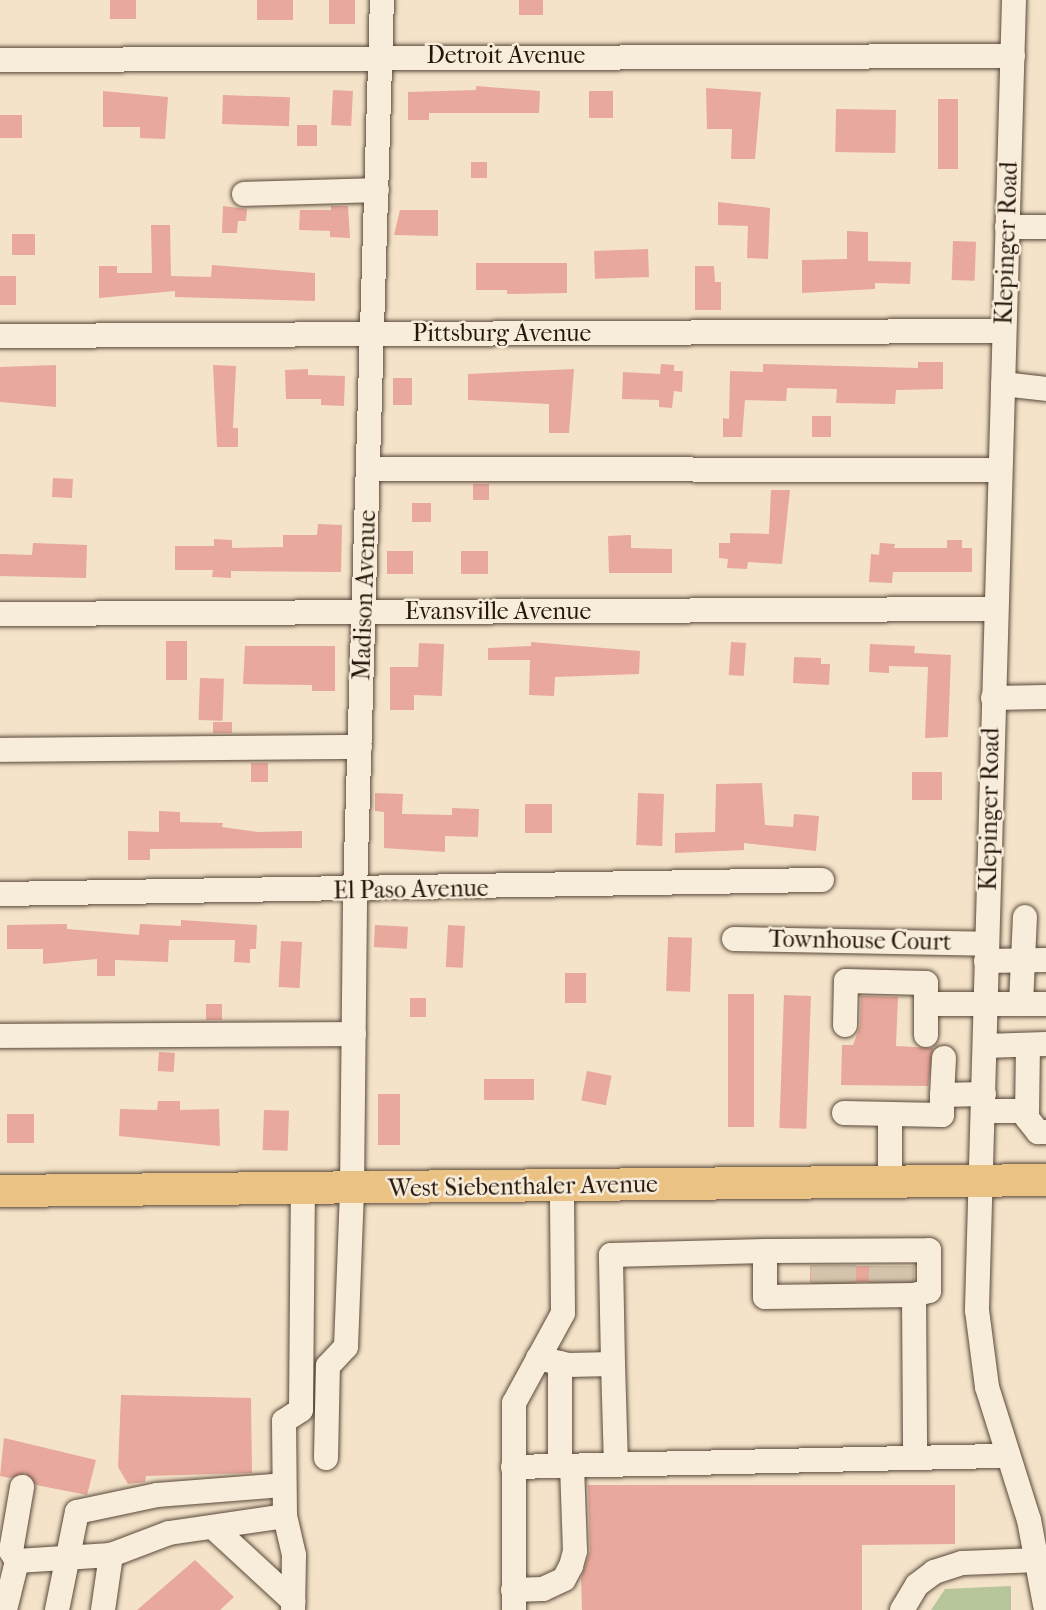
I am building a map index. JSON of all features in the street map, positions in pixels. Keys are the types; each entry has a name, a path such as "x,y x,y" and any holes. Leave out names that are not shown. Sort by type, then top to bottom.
{"main road":[{"name":"West Siebenthaler Avenue","path":"0,1191 1046,1180"}],"street":[{"name":"Madison Avenue","path":"326,1458 328,1366 346,1347 352,1189 355,892 375,335 382,0"},
{"name":"Klepinger Road","path":"1014,0 995,608 984,1102 976,1247 979,1343 1007,1456 1038,1560 1046,1610"},
{"name":"Detroit Avenue","path":"0,60 1013,56"},
{"path":"244,194 377,190"},
{"path":"1007,227 1046,227"},
{"name":"Pittsburg Avenue","path":"0,336 1004,331"},
{"path":"1003,384 1046,389"},
{"path":"370,469 1000,470"},
{"name":"Evansville Avenue","path":"0,614 995,608"},
{"path":"993,698 1046,697"},
{"path":"0,750 360,747"},
{"name":"El Paso Avenue","path":"0,894 355,892 822,880"},
{"path":"926,1004 1034,1004 1035,917 987,917"},
{"name":"Townhouse Court","path":"734,939 986,952 1035,960"},
{"path":"845,1025 846,981 926,983 926,1035"},
{"path":"0,1036 354,1034"},
{"path":"985,1046 1037,1044 1027,1111 1038,1132 1046,1132"},
{"path":"844,1113 942,1115 944,1058"},
{"path":"942,1095 1027,1111"},
{"path":"890,1114 890,1183"},
{"path":"549,1360 566,1466 575,1551 564,1579 514,1600 514,1403 549,1360 563,1313 562,1187"},
{"path":"293,1605 294,1555 285,1516 283,1485 284,1421 301,1410 303,1189"},
{"path":"765,1251 765,1297 833,1275 894,1277"},
{"path":"616,1465 611,1255 765,1251 833,1275 894,1277"},
{"path":"894,1277 915,1458"},
{"path":"549,1360 614,1364"},
{"path":"513,1467 1007,1456"},
{"path":"57,1610 77,1512 157,1494 283,1485"},
{"path":"5,1610 17,1561 11,1550 22,1487"},
{"path":"17,1561 111,1555 169,1533 285,1516"},
{"path":"215,1528 293,1605"},
{"path":"103,1610 111,1555"},
{"path":"902,1610 917,1585 934,1572 962,1563 1038,1560"}],"green space":[{"path":"1011,1586 1011,1610 931,1610 945,1589"}],"building":[{"path":"110,0 136,0 136,19 110,19"},
{"path":"257,0 293,0 293,20 257,20"},
{"path":"329,0 355,0 355,24 329,24"},
{"path":"519,0 543,0 543,15 519,15"},
{"path":"476,86 540,91 539,113 429,113 429,120 408,120 408,92 476,90"},
{"path":"706,88 761,92 755,159 731,159 732,129 707,129"},
{"path":"333,90 353,91 351,126 331,125"},
{"path":"103,91 168,97 165,139 140,138 140,127 103,127"},
{"path":"589,91 613,91 613,118 589,118"},
{"path":"223,95 290,97 289,126 222,124"},
{"path":"938,99 958,99 958,169 938,169"},
{"path":"836,109 896,110 895,153 835,152"},
{"path":"0,115 22,115 22,138 0,138"},
{"path":"297,125 317,125 317,146 297,146"},
{"path":"471,162 487,162 487,178 471,178"},
{"path":"718,202 770,208 768,259 747,258 748,226 718,225"},
{"path":"223,206 247,209 246,221 238,221 237,233 222,233"},
{"path":"331,206 348,206 350,238 330,237 330,231 299,230 300,210 331,210"},
{"path":"400,210 438,210 438,236 394,235"},
{"path":"151,225 170,225 171,276 211,277 212,265 315,273 315,301 175,297 175,291 99,298 99,266 117,266 117,273 152,273"},
{"path":"847,231 868,232 868,261 911,262 910,284 875,283 875,289 802,293 802,260 847,259"},
{"path":"12,234 35,234 35,255 12,255"},
{"path":"953,241 976,242 975,281 952,280"},
{"path":"648,249 649,277 595,279 594,251"},
{"path":"476,263 567,263 567,293 507,294 507,290 476,290"},
{"path":"695,266 714,266 715,282 721,282 721,310 695,310"},
{"path":"0,276 16,276 16,305 0,305"},
{"path":"918,362 943,362 943,389 896,390 895,404 836,403 837,389 787,388 786,401 745,400 742,437 723,437 723,418 729,419 730,371 763,372 763,364 918,368"},
{"path":"661,364 674,365 674,371 683,371 682,392 674,391 672,408 659,407 659,400 622,399 623,372 660,374"},
{"path":"56,365 56,407 0,402 0,367"},
{"path":"213,365 236,366 233,428 238,428 238,447 217,447"},
{"path":"308,369 308,375 345,376 344,406 321,405 321,399 286,399 285,370"},
{"path":"574,369 569,433 549,433 549,404 468,400 468,374"},
{"path":"393,378 412,378 412,405 393,405"},
{"path":"812,416 831,416 831,437 812,437"},
{"path":"53,478 73,479 72,498 52,497"},
{"path":"473,484 489,484 489,500 473,500"},
{"path":"771,490 790,490 782,564 748,562 747,569 727,568 728,559 719,558 719,543 730,543 730,533 769,534"},
{"path":"412,503 431,503 431,522 412,522"},
{"path":"318,524 342,525 341,572 231,571 231,578 212,577 213,570 175,570 175,546 214,546 214,539 232,540 232,548 283,547 283,535 317,535"},
{"path":"631,535 631,548 672,549 672,573 609,573 608,536"},
{"path":"947,540 962,540 962,548 972,548 972,572 893,572 892,583 869,582 871,554 879,555 880,543 895,544 894,548 947,548"},
{"path":"33,543 87,545 86,578 0,576 0,554 32,555"},
{"path":"387,551 413,551 413,574 387,574"},
{"path":"461,551 488,551 488,574 461,574"},
{"path":"166,641 187,641 187,680 166,680"},
{"path":"531,642 640,651 639,674 555,677 554,696 529,695 530,660 488,660 488,648 531,646"},
{"path":"731,642 746,643 744,676 729,675"},
{"path":"419,643 444,644 442,696 414,695 414,710 390,710 390,667 418,667"},
{"path":"870,644 915,646 914,653 951,655 948,737 925,738 928,667 889,666 889,673 869,672"},
{"path":"245,646 335,646 335,691 312,691 312,685 243,684"},
{"path":"794,657 821,658 821,664 830,664 829,685 793,683"},
{"path":"200,678 224,679 223,721 199,720"},
{"path":"213,722 232,722 232,733 213,733"},
{"path":"251,763 268,763 268,782 251,782"},
{"path":"912,772 942,772 942,800 912,800"},
{"path":"762,783 765,825 793,827 794,814 819,816 816,851 744,843 744,850 675,853 675,833 715,832 716,784"},
{"path":"375,793 403,794 402,814 452,815 452,808 479,809 478,837 445,836 445,852 384,848 384,812 375,811"},
{"path":"638,793 664,794 662,846 636,845"},
{"path":"525,804 552,804 552,833 525,833"},
{"path":"159,811 180,812 180,822 223,823 222,827 258,832 302,831 302,848 150,849 150,860 128,860 128,831 159,832"},
{"path":"181,920 257,925 256,949 250,949 250,963 234,962 235,940 169,940 168,962 115,960 115,976 97,976 97,959 43,964 43,949 7,949 7,925 67,924 67,929 139,935 140,924 181,926"},
{"path":"375,925 408,927 407,949 374,947"},
{"path":"448,925 465,926 463,968 446,967"},
{"path":"668,937 692,938 690,992 666,991"},
{"path":"281,941 302,942 300,988 279,987"},
{"path":"565,973 586,973 586,1003 565,1003"},
{"path":"728,994 754,994 754,1127 728,1127"},
{"path":"784,995 811,996 806,1129 779,1128"},
{"path":"861,996 898,997 896,1046 933,1048 928,1086 841,1085 842,1045 853,1045 860,1026"},
{"path":"410,998 426,998 426,1017 410,1017"},
{"path":"206,1004 222,1004 222,1020 206,1020"},
{"path":"159,1052 175,1053 174,1072 158,1071"},
{"path":"587,1071 612,1076 606,1105 581,1100"},
{"path":"484,1079 534,1079 534,1100 484,1100"},
{"path":"378,1094 400,1094 400,1145 378,1145"},
{"path":"158,1101 180,1101 180,1110 219,1109 220,1146 119,1136 120,1109 157,1110"},
{"path":"264,1110 289,1111 288,1151 263,1150"},
{"path":"7,1114 34,1114 34,1143 7,1143"},
{"path":"810,1266 912,1266 912,1282 810,1282"},
{"path":"121,1395 251,1398 252,1473 146,1476 145,1482 128,1484 118,1467"},
{"path":"4,1438 96,1460 87,1495 36,1485 25,1473 10,1478 0,1476"},
{"path":"588,1485 955,1485 955,1544 862,1545 862,1610 582,1610 581,1578 590,1551"},
{"path":"195,1560 234,1597 220,1610 137,1610"}],"tunnel":[{"path":"823,1265 823,1286"},
{"path":"844,1265 844,1286"},
{"path":"881,1266 881,1286"},
{"path":"902,1266 902,1286"}]}
